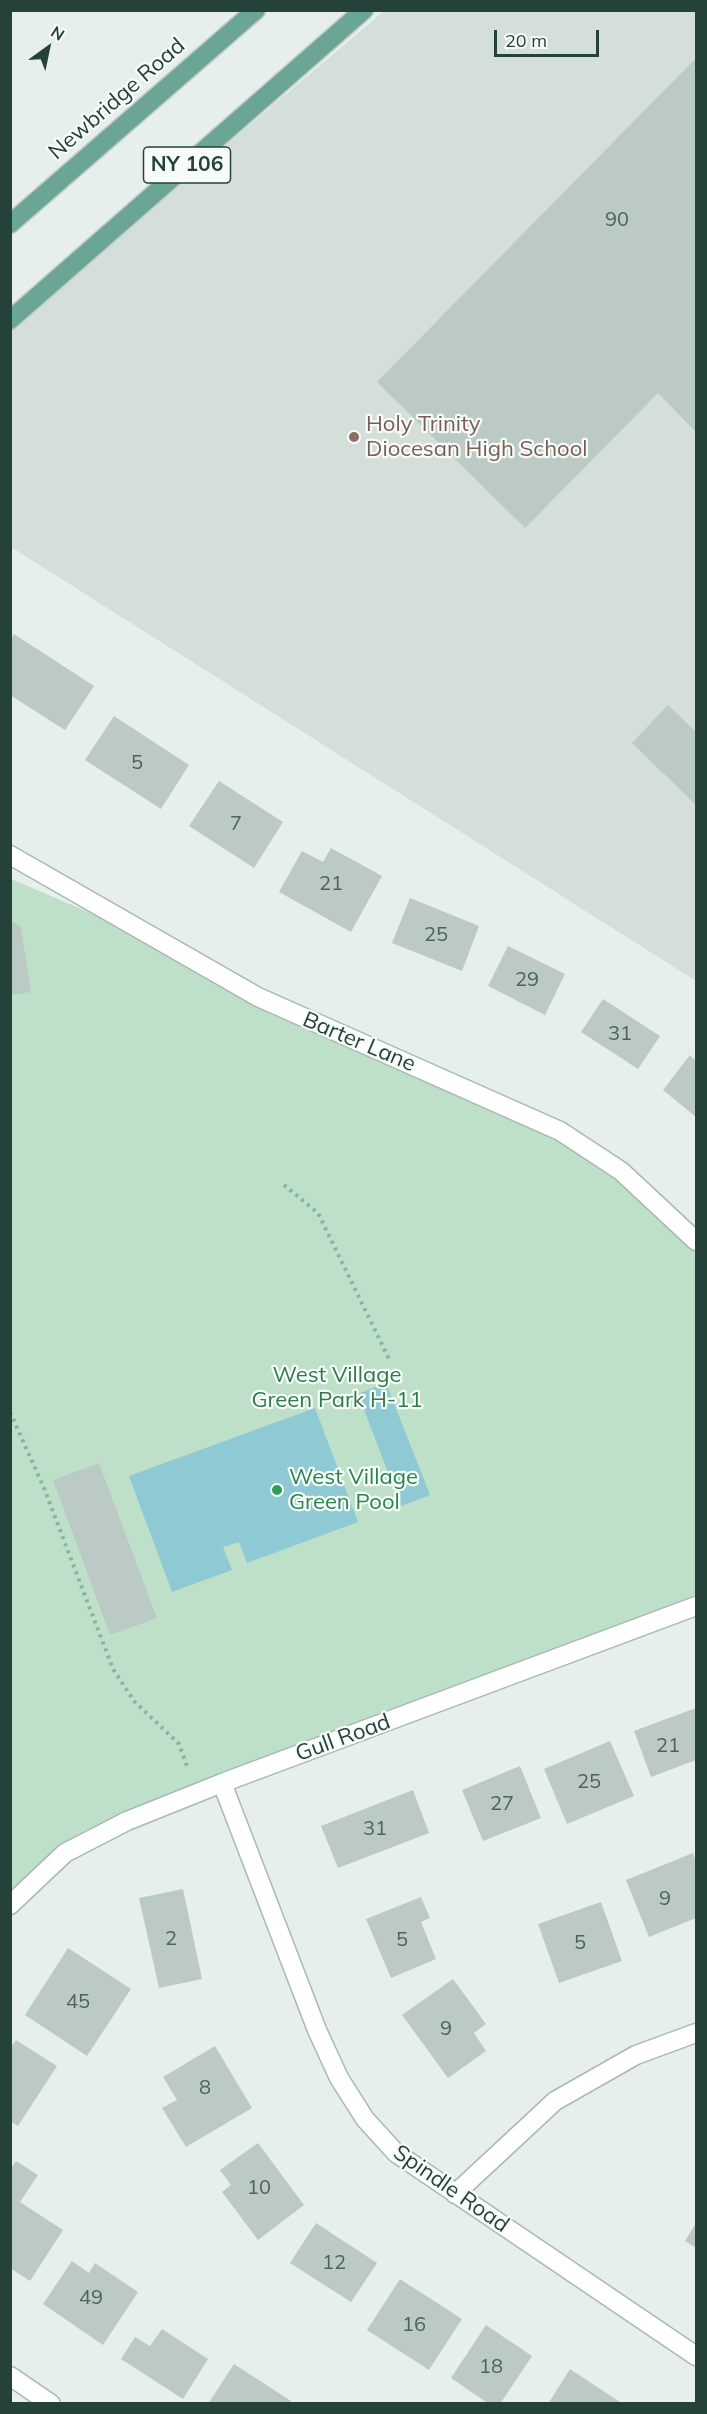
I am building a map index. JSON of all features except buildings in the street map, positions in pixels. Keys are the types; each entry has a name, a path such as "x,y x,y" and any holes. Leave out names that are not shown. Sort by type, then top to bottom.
{"main road":[{"name":"Newbridge Road","path":"10,224 256,10"},
{"name":"NY 106","path":"10,320 364,10"}],"street":[{"name":"Barter Lane","path":"10,855 258,997 560,1131 621,1171 696,1241"},
{"name":"Gull Road","path":"10,1905 65,1853 127,1821 222,1783 696,1606"},
{"name":"Spindle Road","path":"222,1783 317,2030 339,2078 365,2120 396,2153 696,2356"},
{"path":"455,2194 555,2101 636,2055 696,2032"},
{"path":"10,2376 51,2403"}],"path":[{"path":"284,1185 318,1213 390,1361"},
{"path":"10,1412 44,1488 113,1669 134,1701 179,1744 196,1793"}],"shaded area":[{"name":"Holy Trinity Diocesan High School","path":"384,11 696,11 696,981 11,547 10,328"}],"green space":[{"name":"West Village Green Park H-11","path":"11,879 182,952 560,1131 666,1219 696,1253 696,1599 86,1830 11,1895"}],"water":[{"path":"386,1383 430,1495 401,1506 358,1394"},
{"path":"315,1408 358,1522 247,1563 239,1542 223,1547 232,1570 172,1592 129,1476"}],"place":[{"name":"Holy Trinity Diocesan High School","path":"354,437"},
{"name":"West Village Green Pool","path":"277,1490"}]}
